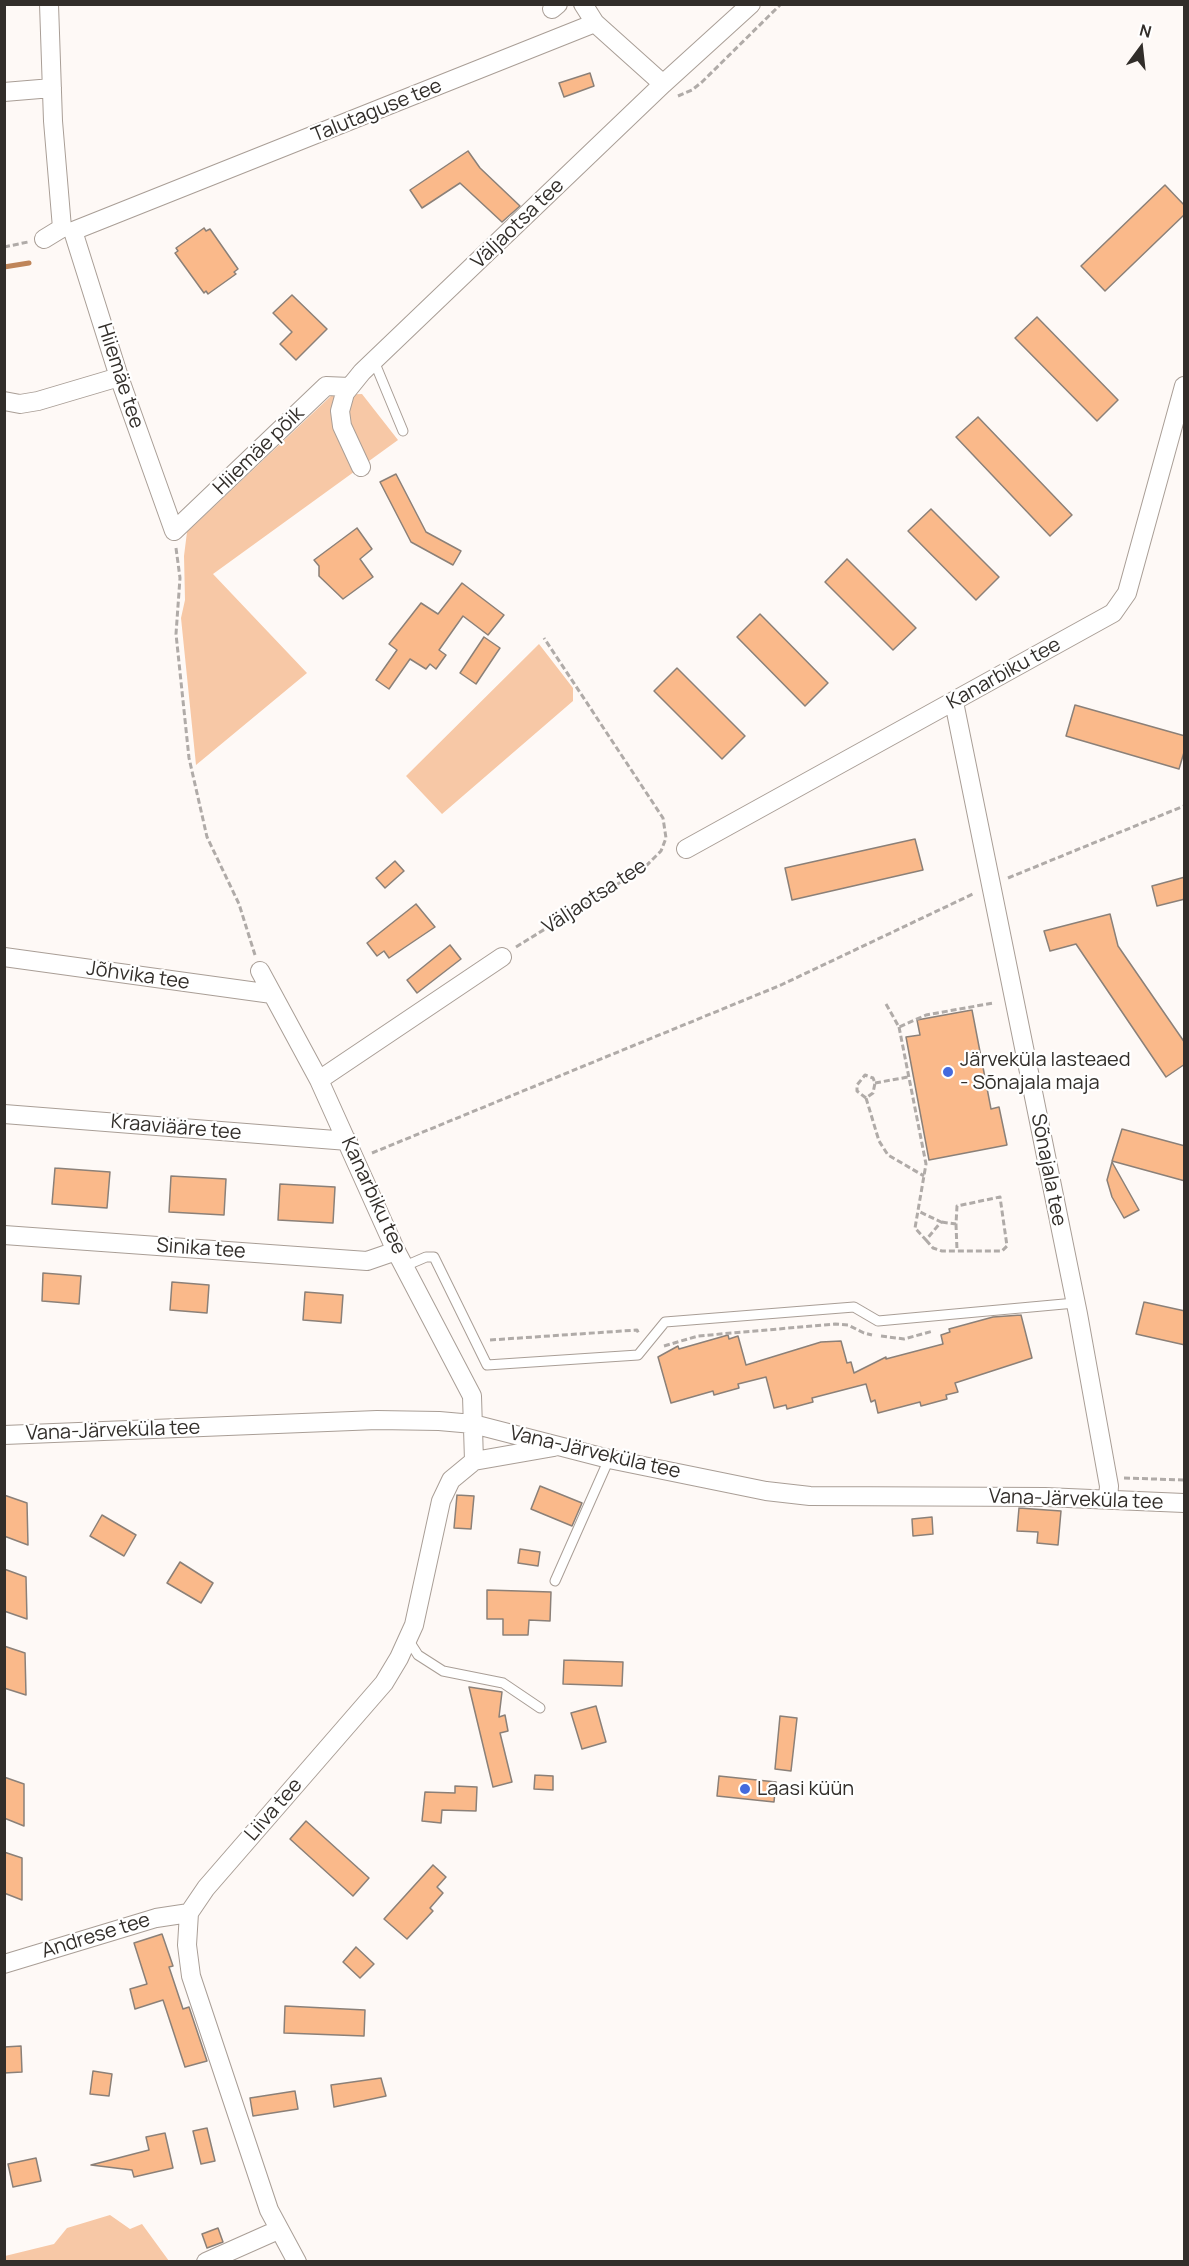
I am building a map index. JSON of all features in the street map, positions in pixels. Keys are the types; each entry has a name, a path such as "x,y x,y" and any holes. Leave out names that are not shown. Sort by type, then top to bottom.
{"street":[{"name":"Hiiemäe tee","path":"49,4 52,88 67,229 174,531"},
{"path":"583,4 595,23 659,89"},
{"name":"Väljaotsa tee","path":"362,467 342,426 340,411 345,393 350,387 374,361 751,4"},
{"name":"Talutaguse tee","path":"67,229 595,23"},
{"path":"4,92 52,88"},
{"path":"44,238 67,229"},
{"path":"4,401 20,404 38,401 119,377"},
{"name":"Kanarbiku tee","path":"686,849 1113,613 1127,593 1185,386"},
{"name":"Hiiemäe põik","path":"174,531 326,387 350,387"},
{"name":"Sõnajala tee","path":"954,702 1075,1303 1107,1479 1108,1499"},
{"name":"Jõhvika tee","path":"4,957 272,994"},
{"path":"319,1080 502,957"},
{"name":"Kanarbiku tee","path":"260,971 319,1080 401,1258 472,1396 474,1461"},
{"name":"Kraaviääre tee","path":"4,1114 348,1141"},
{"name":"Sinika tee","path":"4,1235 367,1262 401,1258"},
{"name":"Vana-Järveküla tee","path":"4,1436 377,1420 472,1424 562,1445 609,1459 766,1491 810,1496 1108,1499 1185,1503"},
{"name":"Liiva tee","path":"189,1912 206,1888 384,1683 409,1641 441,1501 451,1480 474,1461 562,1445"},
{"path":"189,1912 187,1946 191,1976 269,2210 297,2262"},
{"name":"Andrese tee","path":"4,1964 156,1918 189,1912"},
{"path":"206,2262 279,2230"}],"lane":[{"path":"374,361 403,431"},
{"path":"401,1258 434,1257 487,1365 638,1354 665,1322 854,1306 878,1321 1075,1303"},
{"path":"555,1581 609,1459"},
{"path":"409,1641 418,1655 443,1671 503,1683 540,1708"}],"path":[{"path":"659,89 666,96 680,95 692,90 781,4"},
{"path":"4,247 44,238"},
{"path":"174,531 180,578 176,634 189,758 207,837 239,904 260,971"},
{"name":"Väljaotsa tee","path":"502,957 645,867 661,851 666,838 663,818 544,639"},
{"path":"357,1160 781,985 991,885 1185,806"},
{"path":"899,1027 926,1015 993,1003"},
{"path":"886,1004 899,1027 926,1164 915,1228 933,1248 957,1250 1002,1251 1007,1246 1000,1197 957,1206 957,1250"},
{"path":"866,1098 873,1093 875,1083 873,1078 865,1076 860,1079 857,1091 866,1098 879,1141 888,1155 924,1176"},
{"path":"875,1083 909,1077"},
{"path":"918,1211 940,1222 956,1224"},
{"path":"926,1240 940,1222"},
{"path":"657,1350 698,1336 835,1324 848,1325 864,1333 904,1339 939,1329"},
{"path":"474,1341 637,1330 643,1348"},
{"path":"1107,1479 1185,1480"}],"shaded area":[{"path":"362,394 398,440 213,574 307,673 196,765 181,618 185,600 184,556 187,532 332,395"},
{"path":"539,644 573,688 573,701 442,814 406,776"},
{"path":"110,2215 130,2229 142,2224 169,2261 5,2261 5,2256 54,2244 67,2228"}],"building":[{"path":"590,73 594,86 564,97 559,83"},
{"path":"468,151 480,168 520,206 502,222 460,183 422,208 410,190"},
{"path":"1165,185 1185,206 1185,214 1105,291 1081,266"},
{"path":"204,228 206,231 210,229 238,269 234,272 236,274 208,294 206,291 204,293 175,253 178,251 176,248"},
{"path":"292,295 327,329 296,360 280,344 292,332 273,313"},
{"path":"1037,317 1118,400 1097,421 1015,338"},
{"path":"978,417 1072,515 1050,536 956,437"},
{"path":"396,474 426,532 461,551 453,565 411,542 380,482"},
{"path":"931,509 999,577 976,600 908,531"},
{"path":"357,528 372,549 360,559 373,577 343,599 319,576 319,566 314,560"},
{"path":"847,559 916,628 893,650 825,582"},
{"path":"462,583 504,615 488,635 463,616 439,650 446,655 436,669 430,664 426,669 410,659 389,689 376,680 397,650 389,644 421,603 438,614"},
{"path":"760,614 828,683 805,706 737,637"},
{"path":"484,637 500,648 476,684 460,673"},
{"path":"677,668 745,736 722,759 654,691"},
{"path":"1075,705 1185,736 1185,749 1179,769 1066,736"},
{"path":"915,839 923,870 792,900 785,868"},
{"path":"395,861 404,871 385,888 376,878"},
{"path":"1185,877 1185,899 1157,906 1152,886"},
{"path":"416,904 435,927 389,958 384,951 377,956 367,943"},
{"path":"1110,914 1118,946 1185,1043 1185,1064 1166,1077 1076,944 1050,951 1044,931"},
{"path":"450,945 461,959 417,993 407,980"},
{"name":"Järveküla lasteaed - Sõnajala maja","path":"972,1010 991,1109 999,1107 1007,1145 929,1160 906,1037 920,1035 917,1020"},
{"path":"1122,1129 1185,1146 1185,1181 1112,1161"},
{"path":"1112,1162 1139,1210 1124,1218 1112,1197 1107,1180"},
{"path":"55,1168 110,1172 107,1208 52,1204"},
{"path":"171,1176 226,1179 224,1215 169,1212"},
{"path":"280,1184 335,1187 333,1223 278,1220"},
{"path":"43,1273 81,1276 79,1304 42,1301"},
{"path":"172,1282 209,1285 207,1313 170,1310"},
{"path":"305,1292 343,1295 341,1323 303,1320"},
{"path":"1144,1302 1185,1311 1185,1345 1136,1334"},
{"path":"1021,1315 1032,1358 955,1383 958,1392 946,1395 947,1399 921,1406 920,1402 878,1413 875,1400 871,1402 866,1384 812,1398 813,1402 787,1409 786,1405 774,1408 766,1377 738,1384 739,1388 714,1395 713,1391 671,1403 658,1357 678,1346 679,1349 728,1335 729,1339 738,1336 746,1365 821,1342 841,1341 847,1363 851,1362 854,1373 886,1357 886,1359 943,1344 941,1335 950,1332 949,1329 993,1317"},
{"path":"540,1486 582,1503 572,1526 531,1509"},
{"path":"4,1495 27,1503 28,1545 4,1536"},
{"path":"457,1495 474,1496 471,1529 454,1528"},
{"path":"1019,1508 1061,1511 1058,1545 1037,1543 1038,1532 1017,1531"},
{"path":"102,1515 136,1535 124,1556 90,1536"},
{"path":"932,1517 933,1534 913,1536 912,1519"},
{"path":"520,1549 540,1552 538,1566 518,1563"},
{"path":"180,1562 213,1583 201,1603 167,1583"},
{"path":"4,1569 26,1577 27,1619 4,1611"},
{"path":"487,1590 551,1592 550,1621 529,1620 528,1635 503,1635 503,1619 487,1619"},
{"path":"4,1646 25,1653 26,1695 4,1688"},
{"path":"564,1660 623,1662 622,1686 563,1684"},
{"path":"469,1687 502,1692 499,1717 505,1715 508,1731 500,1733 512,1782 493,1787"},
{"path":"596,1706 606,1742 582,1749 571,1713"},
{"path":"780,1716 797,1718 791,1771 775,1769"},
{"path":"535,1775 553,1776 553,1790 534,1789"},
{"path":"719,1776 776,1782 774,1802 717,1796"},
{"path":"4,1777 24,1784 24,1826 4,1818"},
{"path":"455,1786 477,1787 476,1811 442,1810 441,1823 422,1821 425,1792 455,1793"},
{"path":"306,1821 369,1878 353,1896 290,1839"},
{"path":"4,1852 22,1858 22,1900 4,1893"},
{"path":"433,1865 446,1877 437,1887 443,1893 430,1908 433,1911 407,1939 384,1919"},
{"path":"162,1934 173,1966 169,1967 183,2009 189,2007 207,2061 185,2067 163,2000 135,2009 130,1989 147,1984 134,1943"},
{"path":"356,1947 374,1964 360,1978 343,1962"},
{"path":"285,2006 365,2010 364,2036 284,2033"},
{"path":"21,2046 22,2072 4,2073 4,2047"},
{"path":"93,2071 112,2074 109,2096 90,2094"},
{"path":"381,2078 386,2096 334,2107 331,2085"},
{"path":"295,2091 298,2109 253,2116 250,2098"},
{"path":"207,2128 215,2161 201,2164 193,2131"},
{"path":"165,2133 173,2168 134,2177 132,2170 91,2165 149,2150 146,2137"},
{"path":"36,2158 41,2181 13,2187 8,2164"},
{"path":"218,2228 223,2242 207,2248 202,2234"}],"waterway":[{"path":"4,267 29,263"}],"place":[{"name":"Järveküla lasteaed - Sõnajala maja","path":"948,1072"},
{"name":"Laasi küün","path":"745,1789"}]}
